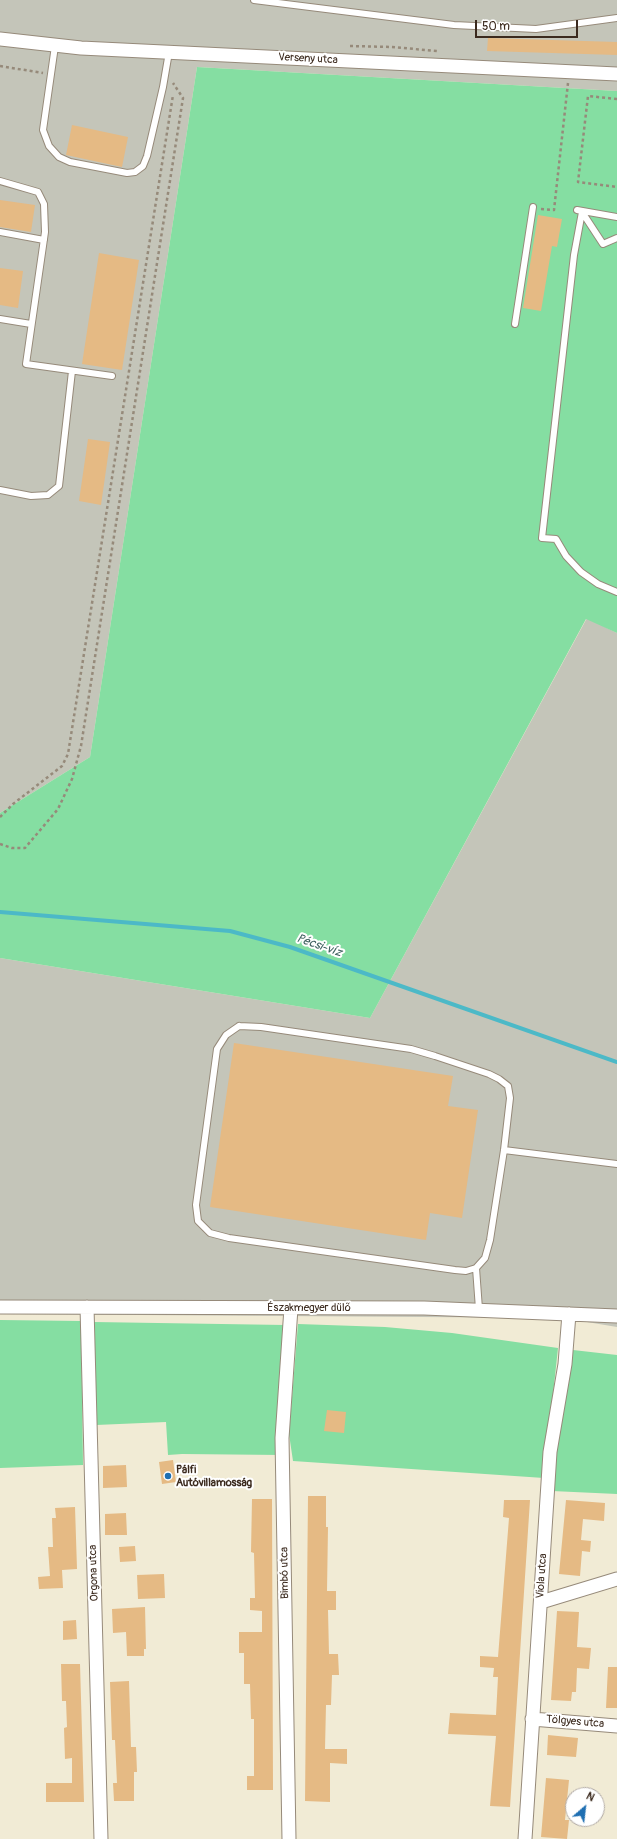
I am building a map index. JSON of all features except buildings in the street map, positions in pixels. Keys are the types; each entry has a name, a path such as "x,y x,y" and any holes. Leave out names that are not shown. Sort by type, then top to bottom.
{"street":[{"name":"Verseny utca","path":"0,39 55,46 617,74"},
{"name":"Északmegyer dűlő","path":"0,1307 479,1309 617,1316"},
{"name":"Orgona utca","path":"87,1307 101,1839"},
{"name":"Bimbó utca","path":"289,1839 282,1438 291,1308"},
{"name":"Viola utca","path":"525,1839 550,1452 565,1364 569,1314"},
{"path":"541,1602 617,1579"},
{"name":"Tölgyes utca","path":"532,1719 617,1726"}],"lane":[{"path":"254,0 454,25 536,29 617,18"},
{"path":"55,46 43,130 49,146 59,157 70,162 127,173 135,172 143,166 147,156 169,52"},
{"path":"0,181 38,192 44,204 44,240 26,364 112,376"},
{"path":"515,324 533,207"},
{"path":"579,211 617,217"},
{"path":"579,211 603,244 617,238"},
{"path":"579,211 542,538 556,539 566,556 581,572 598,584 617,592"},
{"path":"0,232 44,240"},
{"path":"0,320 31,324"},
{"path":"0,490 32,496 48,495 60,486 72,371"},
{"path":"239,1026 261,1027 411,1049 469,1067 499,1079 508,1086 510,1098 504,1150 490,1240 485,1258 476,1268 466,1271 229,1238 210,1232 198,1221 196,1205 217,1049 226,1035 239,1026"},
{"path":"504,1150 617,1164"},
{"path":"476,1268 479,1309"}],"path":[{"path":"0,66 50,74"},
{"path":"0,817 13,804 62,766 68,754 174,84 183,98 81,746 72,779 58,809 25,848 12,848 0,844"},
{"path":"533,207 554,210 568,93"},
{"path":"617,99 588,96 578,182 617,187"}],"shaded area":[{"path":"0,0 617,0 617,91 197,67 90,757 0,813"},
{"path":"587,618 617,633 617,1327 563,1318 0,1314 0,958 370,1018"}],"green space":[{"path":"197,67 617,91 617,633 586,619 370,1018 0,958 0,813 90,757"},
{"path":"0,1320 81,1321 83,1465 0,1468"},
{"path":"94,1322 285,1325 282,1455 168,1455 166,1422 96,1425"},
{"path":"298,1324 385,1327 452,1333 558,1348 544,1478 293,1461 289,1434"},
{"path":"573,1350 617,1355 617,1494 552,1491 559,1429"}],"waterway":[{"name":"Pécsi-víz","path":"0,912 230,931 290,947 617,1062"}],"place":[{"name":"Pálfi Autóvillamosság","path":"168,1476"}]}
